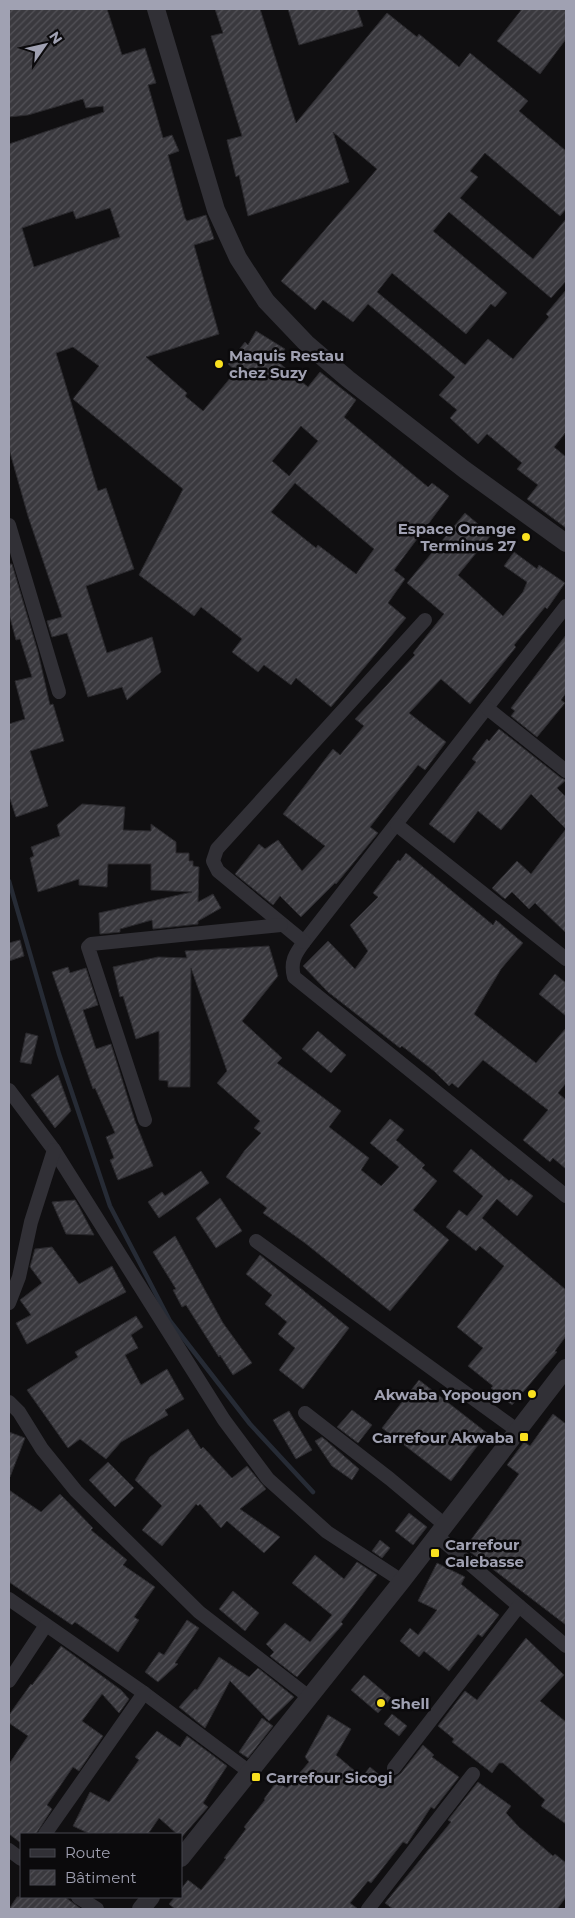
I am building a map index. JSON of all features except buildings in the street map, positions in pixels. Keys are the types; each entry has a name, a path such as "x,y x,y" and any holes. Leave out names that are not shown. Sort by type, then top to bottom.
{"street":[{"path":"156,9 216,210 238,258 266,301 306,343 348,379 465,470 566,543"},
{"path":"9,525 59,692"},
{"path":"566,606 304,942 294,957 291,966 294,977 566,1196"},
{"path":"304,942 281,925 218,871 213,861 218,849 425,620"},
{"path":"487,708 566,771"},
{"path":"397,825 566,960"},
{"path":"145,1120 88,946 91,944 281,925"},
{"path":"9,1090 54,1150 224,1420 268,1479 327,1532 402,1581"},
{"path":"9,1303 19,1277 31,1222 54,1150"},
{"path":"256,1240 518,1431"},
{"path":"182,1857 251,1773 308,1697 402,1581 566,1368"},
{"path":"9,1402 19,1412 42,1449 76,1491 199,1612 308,1697"},
{"path":"305,1413 390,1479 519,1606 566,1646"},
{"path":"9,1599 144,1693 251,1773"},
{"path":"394,1768 519,1606"},
{"path":"9,1681 46,1625"},
{"path":"46,1833 144,1693"},
{"path":"368,1909 473,1774"},
{"path":"9,1850 20,1858"},
{"path":"80,1898 97,1909"},
{"path":"141,1909 150,1898"}],"waterway":[{"path":"9,881 59,1054 110,1206 170,1321 250,1424 313,1492"}],"place":[{"name":"Maquis Restau chez Suzy","path":"219,364"},
{"name":"Espace Orange Terminus 27","path":"526,537"},
{"name":"Akwaba Yopougon","path":"532,1394"},
{"name":"Carrefour Akwaba","path":"524,1437"},
{"name":"Carrefour Calebasse","path":"435,1553"},
{"name":"Shell","path":"381,1703"},
{"name":"Carrefour Sicogi","path":"256,1777"}]}
